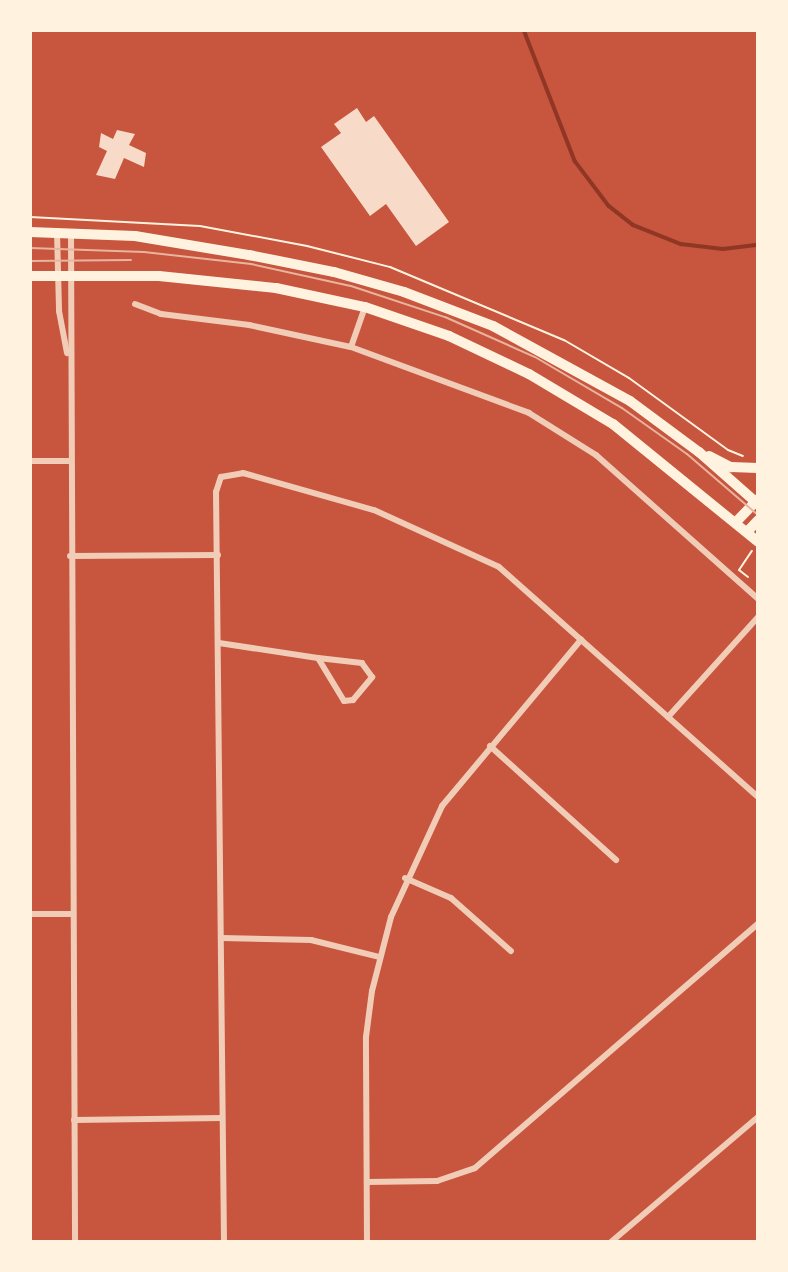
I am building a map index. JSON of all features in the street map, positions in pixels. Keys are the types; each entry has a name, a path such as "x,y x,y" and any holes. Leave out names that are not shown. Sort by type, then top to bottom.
{"highway":[{"path":"30,232 135,236 292,262 404,292 493,326 551,355 630,401 699,452 758,502 736,522"},
{"path":"30,276 228,282 365,307 482,350 582,403 758,542"},
{"path":"699,452 731,467 758,468"},
{"path":"747,532 758,520"}],"street":[{"path":"57,232 58,276 69,366"},
{"path":"71,232 69,461 75,1242"},
{"path":"135,304 161,314 249,325 351,347 429,372 541,420 596,455 758,599"},
{"path":"351,347 365,307"},
{"path":"30,461 69,461"},
{"path":"224,1242 218,482 228,474 243,473 374,510 439,537 499,567 758,797"},
{"path":"70,556 218,555"},
{"path":"668,717 758,617"},
{"path":"368,1242 366,1037 379,957 405,878 442,806 581,640"},
{"path":"219,643 362,663 372,677 353,700 344,701 318,658"},
{"path":"490,746 616,860"},
{"path":"405,878 451,898 511,951"},
{"path":"30,914 73,914"},
{"path":"367,1182 437,1181 475,1168 758,923"},
{"path":"221,938 311,940 379,957"},
{"path":"611,1242 758,1117"},
{"path":"75,1120 222,1118"}],"path":[{"path":"30,217 87,219"},
{"path":"740,569 758,542"}],"building":[{"path":"357,108 366,122 374,116 449,222 416,246 386,204 370,216 321,147 341,133 334,124"},
{"path":"117,130 135,134 129,145 146,153 144,167 124,158 115,179 96,175 107,151 99,147 101,133 113,139"}],"waterway":[{"path":"524,30 575,161 609,206 633,225 681,244 723,249 758,245"}],"tram line":[{"path":"30,248 144,252 251,264 351,286 445,317 535,357 622,408 687,454 758,515"},
{"path":"30,261 131,260"}]}
